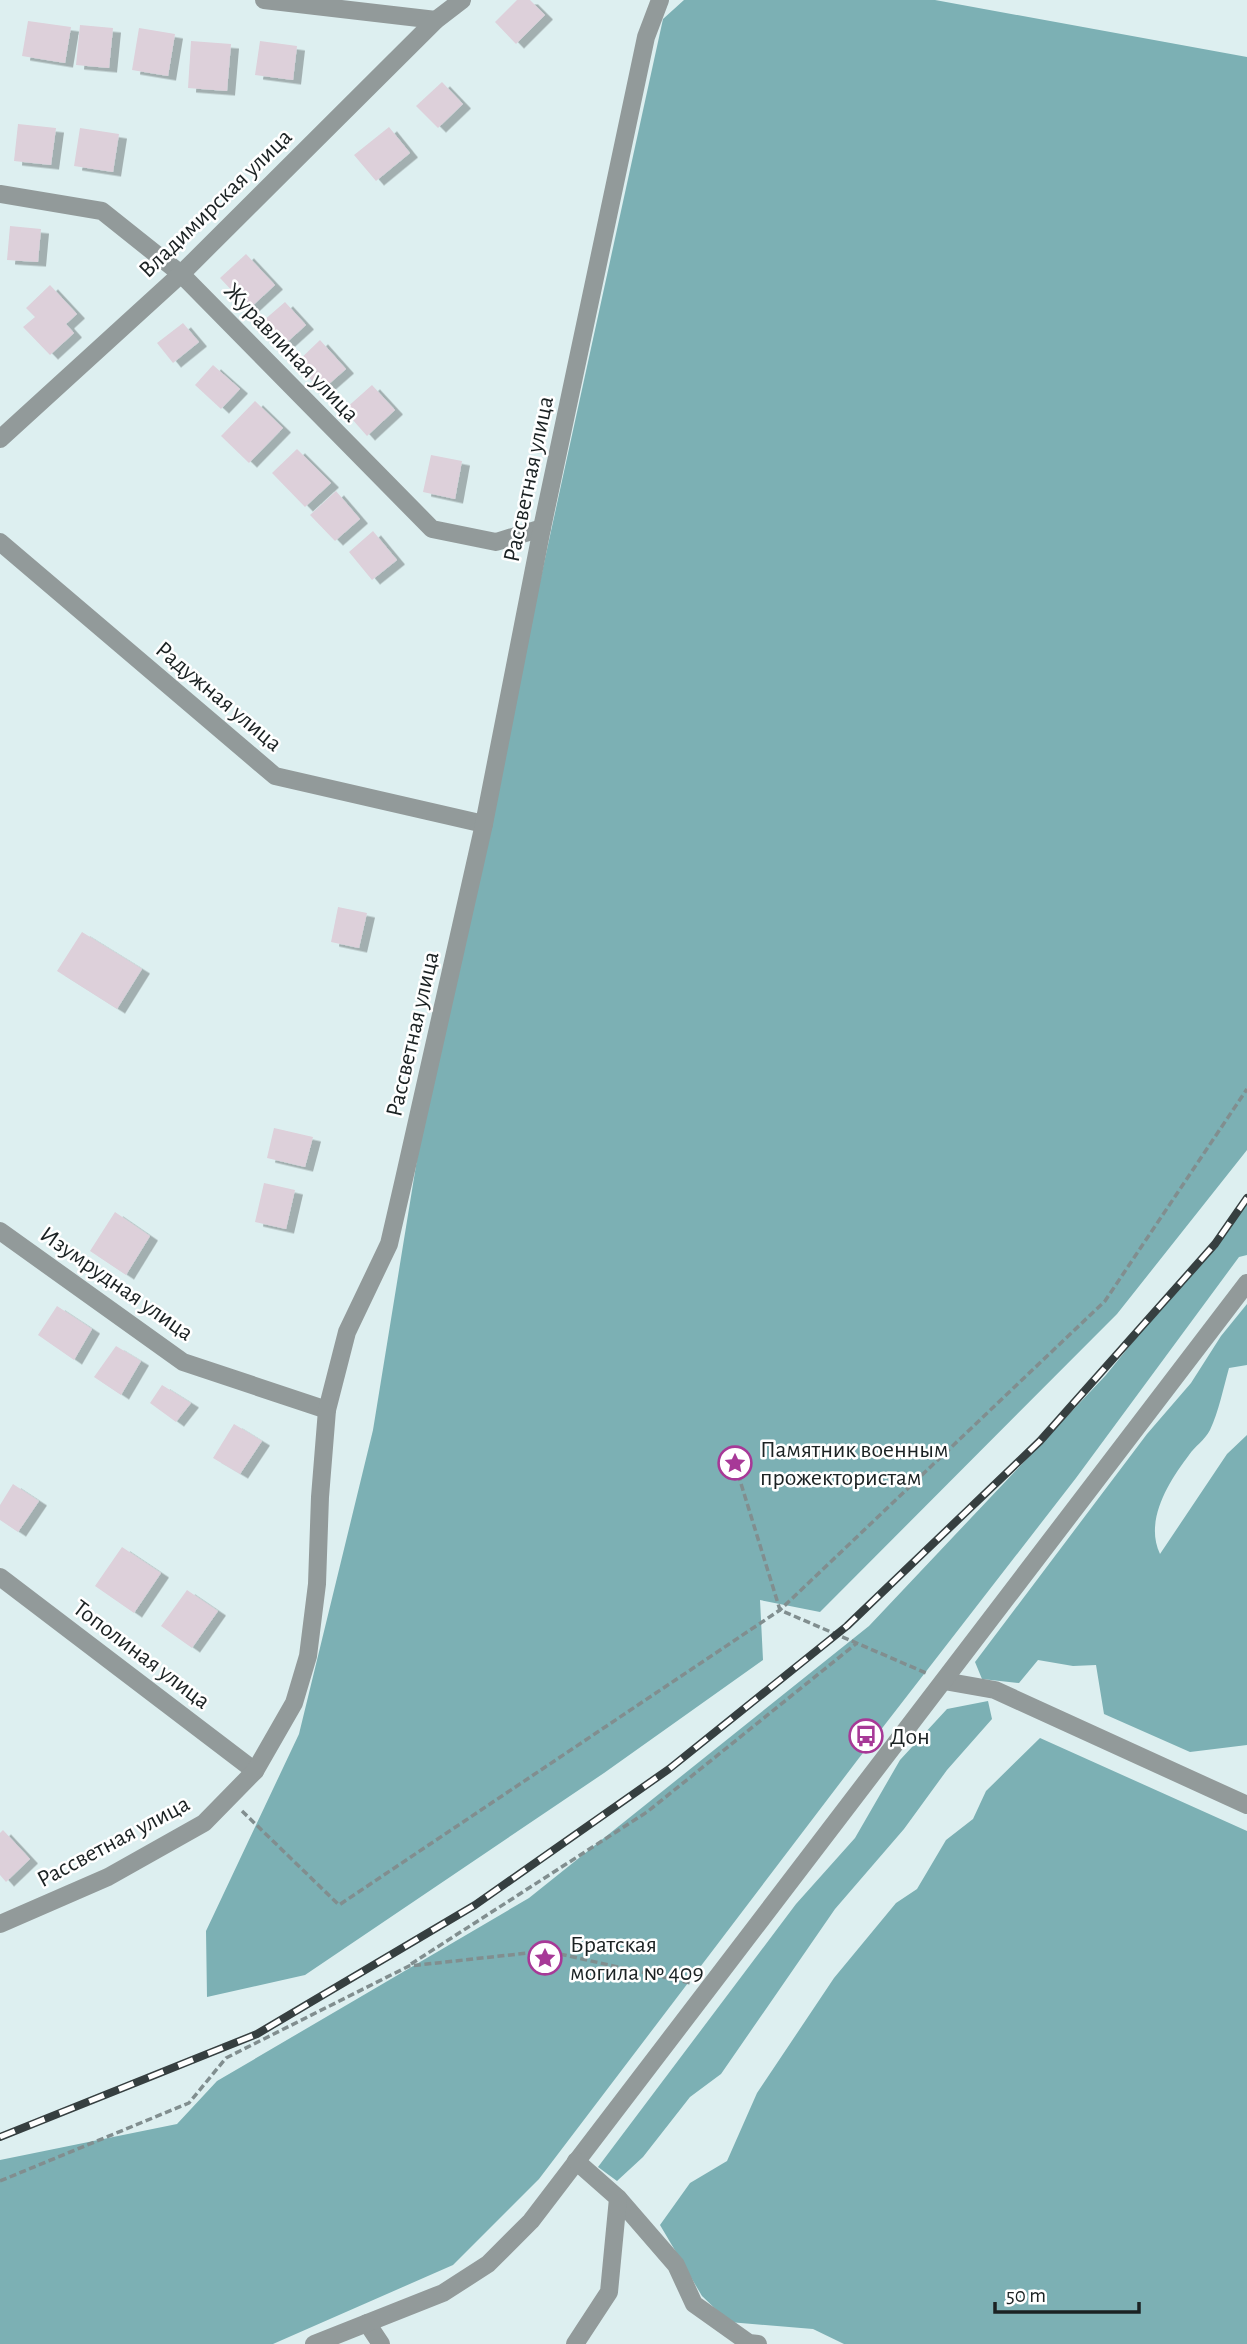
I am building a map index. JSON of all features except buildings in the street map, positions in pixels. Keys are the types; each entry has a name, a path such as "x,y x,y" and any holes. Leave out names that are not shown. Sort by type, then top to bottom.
{"street":[{"path":"264,0 436,20"},
{"name":"Владимирская улица","path":"0,439 181,274 436,20 462,0"},
{"name":"Рассветная улица","path":"1,1922 108,1877 204,1822 255,1771 294,1703 308,1656 317,1584 327,1410 347,1332 389,1244 484,824 542,528 646,37 660,0"},
{"name":"Журавлиная улица","path":"0,194 102,211 181,274 432,529 496,542 542,528"},
{"name":"Радужная улица","path":"0,542 275,776 484,824"},
{"name":"Изумрудная улица","path":"0,1231 183,1362 327,1410"},
{"path":"314,2344 443,2293 488,2264 531,2221 1247,1283"},
{"name":"Тополиная улица","path":"0,1577 255,1771"},
{"path":"944,1681 995,1690 1247,1805"},
{"path":"576,2161 618,2198 676,2265 694,2304 749,2343 758,2344"},
{"path":"575,2344 609,2292 618,2198"},
{"path":"367,2323 381,2344"}],"path":[{"path":"229,1799 339,1905 780,1610 1105,1301 1247,1089"},
{"path":"737,1474 780,1610 944,1681"},
{"path":"0,2180 189,2103 226,2058 409,1966 647,1812 856,1643"},
{"path":"409,1966 546,1951 708,1987"}],"shaded area":[{"path":"684,0 935,0 1247,57 1247,1150 1117,1314 820,1612 760,1600 763,1660 604,1773 305,1975 207,1997 206,1931 299,1734 373,1430 427,1098 663,19"},
{"path":"1247,1201 1247,1255 1239,1257 1076,1478 539,2179 453,2265 273,2344 0,2344 0,2160 177,2124 217,2081 529,1898 869,1626 1106,1375"},
{"path":"1247,1304 1247,1365 1229,1368 1210,1430 1181,1465 1167,1489 1155,1528 1160,1554 1227,1454 1247,1435 1247,1745 1190,1752 1104,1714 1096,1665 1073,1666 1038,1660 1019,1683 982,1679 975,1662 1147,1434 1191,1383 1221,1336"},
{"path":"988,1701 992,1719 947,1770 904,1829 835,1909 721,2074 690,2097 643,2157 617,2181 598,2167 796,1904 855,1838 900,1760 947,1709"},
{"path":"1040,1738 1247,1831 1247,2344 844,2344 813,2329 729,2322 702,2296 660,2225 690,2183 727,2161 757,2093 834,1978 896,1903 917,1889 946,1840 973,1819 986,1791"}],"railway":[{"path":"0,2137 257,2034 475,1905 669,1769 847,1626 1040,1441 1215,1244 1247,1198"}],"place":[{"name":"Памятник военным прожектористам","path":"735,1463"},
{"name":"Дон","path":"866,1736"},
{"name":"Братская могила № 409","path":"545,1958"}]}
